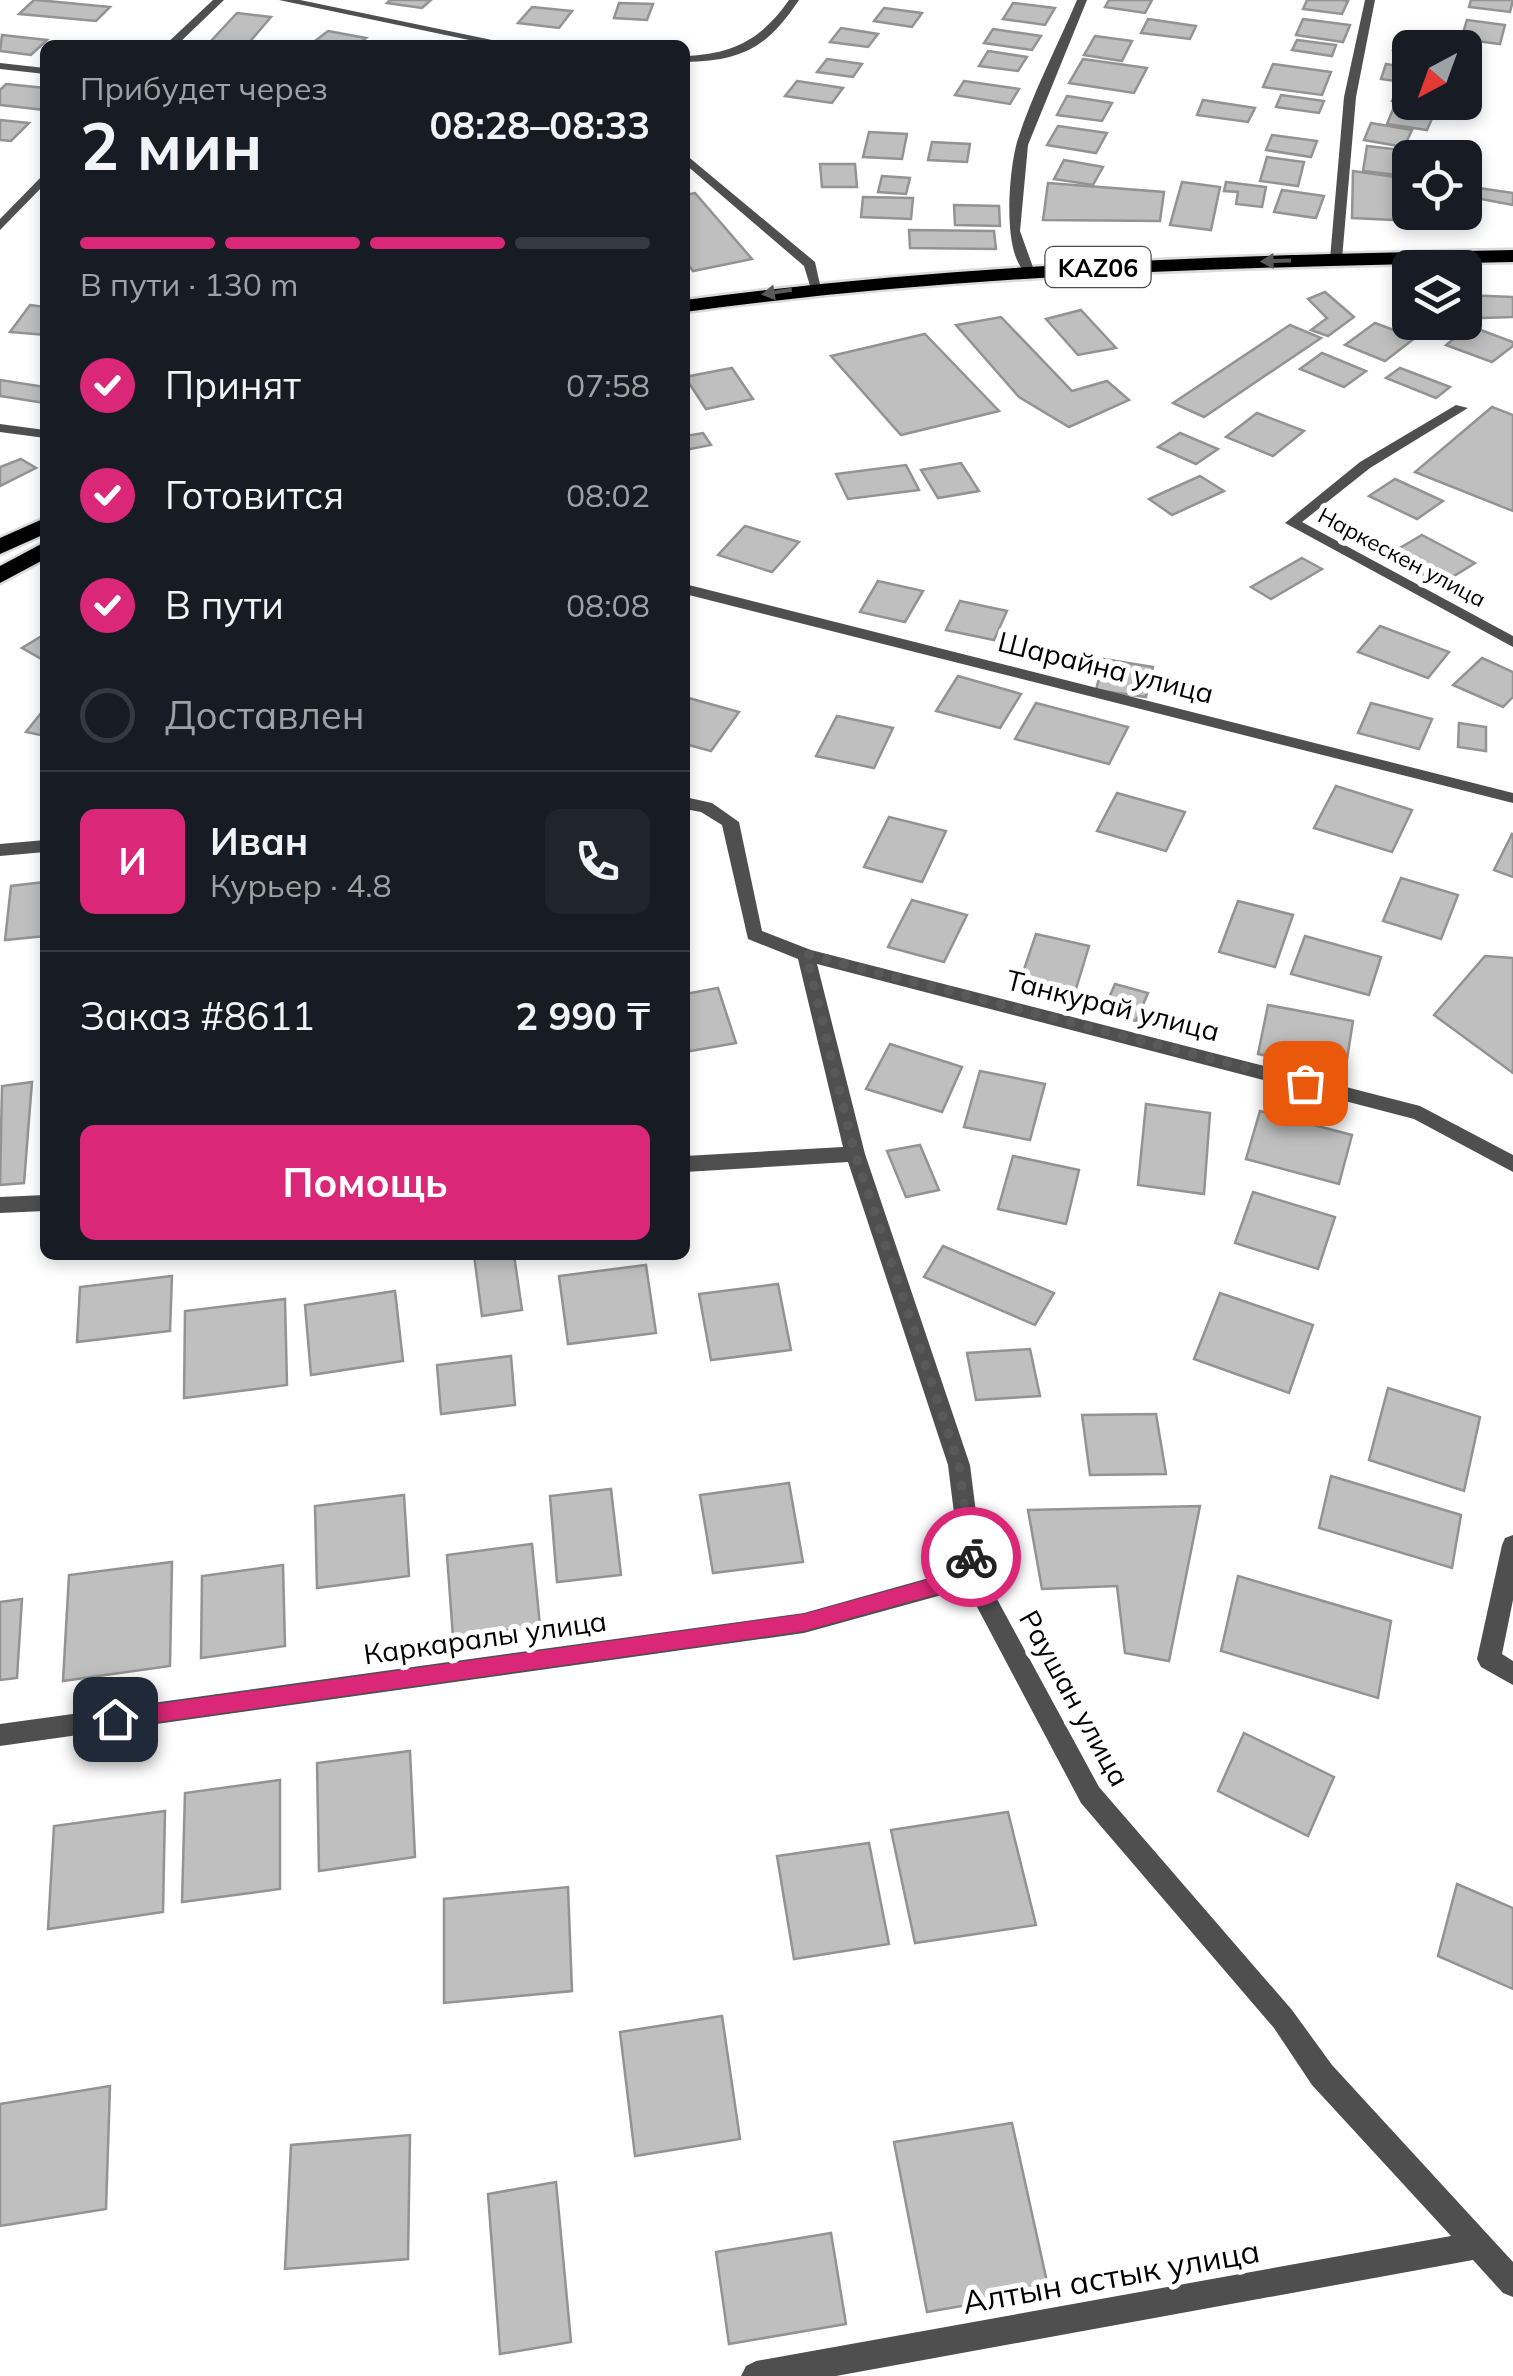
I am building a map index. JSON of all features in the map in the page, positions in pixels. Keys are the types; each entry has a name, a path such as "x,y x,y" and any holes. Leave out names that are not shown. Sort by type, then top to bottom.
{"highway":[{"name":"KАZ06","path":"690,305 816,286 1028,270 1513,256"},
{"path":"1482,276 1513,275"},
{"name":"KАZ06","path":"702,325 824,302 1006,288 1392,278"},
{"path":"0,547 40,527"},
{"path":"0,576 40,552"}],"street":[{"path":"176,40 218,0"},
{"path":"284,0 485,40"},
{"path":"690,59 733,57 747,51 794,0"},
{"path":"1028,270 1014,231 1022,145 1082,0"},
{"path":"1336,259 1350,96 1370,0"},
{"path":"0,66 40,71"},
{"path":"690,162 810,265 816,286"},
{"path":"0,226 40,182"},
{"name":"Наркескен улица","path":"1461,408 1365,465 1292,523 1513,642"},
{"path":"0,428 40,433"},
{"name":"Шарайна улица","path":"690,589 1513,798"},
{"path":"690,805 706,807 730,822 754,935 806,954"},
{"path":"0,850 40,846"},
{"name":"Раушан улица","path":"806,954 855,1154 959,1465 973,1576 1090,1794 1283,2019 1322,2075 1513,2283"},
{"name":"Танкурай улица","path":"806,954 1420,1113 1513,1164"},
{"path":"690,1164 855,1154"},
{"path":"0,1205 40,1202"},
{"path":"1513,1545 1489,1659 1513,1674"},
{"name":"Каркаралы улица","path":"0,1735 804,1623 973,1576"},
{"name":"Алтын астык улица","path":"756,2376 1478,2245"}],"building":[{"path":"34,0 110,7 96,21 19,14"},
{"path":"431,0 422,8 387,3"},
{"path":"1109,0 1152,0 1145,13 1105,7"},
{"path":"1307,0 1348,1 1342,14 1303,9"},
{"path":"1471,0 1513,0 1510,12 1469,7"},
{"path":"619,3 653,4 647,20 614,18"},
{"path":"1013,3 1055,8 1045,25 1003,19"},
{"path":"532,7 572,11 559,28 518,23"},
{"path":"884,8 922,13 912,27 874,21"},
{"path":"237,13 271,17 251,40 212,40"},
{"path":"1148,19 1196,26 1190,39 1141,33"},
{"path":"1303,19 1350,25 1343,42 1296,35"},
{"path":"1467,20 1505,25 1500,44 1482,42 1482,30 1464,30"},
{"path":"841,28 878,34 868,47 830,42"},
{"path":"993,29 1041,36 1032,50 984,43"},
{"path":"328,31 366,38 363,40 316,40"},
{"path":"2,35 47,40 40,40 40,47 31,55 0,51"},
{"path":"1095,36 1132,41 1122,61 1084,55"},
{"path":"1297,40 1336,45 1332,56 1292,50"},
{"path":"988,51 1027,57 1018,71 979,66"},
{"path":"827,59 862,64 853,77 817,72"},
{"path":"1083,59 1147,68 1134,93 1069,83"},
{"path":"1273,64 1331,72 1322,95 1263,87"},
{"path":"1386,64 1392,65 1392,81 1381,79"},
{"path":"797,81 843,88 832,103 785,96"},
{"path":"964,81 1019,89 1010,104 955,95"},
{"path":"6,84 40,87 40,109 0,105 0,90"},
{"path":"1281,95 1324,101 1319,113 1276,107"},
{"path":"1067,96 1112,103 1102,121 1057,115"},
{"path":"1203,100 1255,108 1248,122 1197,115"},
{"path":"1392,112 1392,120 1431,120 1427,130 1387,124"},
{"path":"0,120 29,123 11,141 0,140"},
{"path":"1371,123 1412,130 1407,140 1392,140 1392,145 1364,140"},
{"path":"1058,126 1107,133 1096,153 1047,145"},
{"path":"869,132 907,134 902,159 863,157"},
{"path":"1272,135 1317,141 1311,157 1266,150"},
{"path":"932,142 970,144 967,162 928,160"},
{"path":"1367,146 1392,149 1392,174 1363,171"},
{"path":"1267,157 1304,162 1298,186 1260,181"},
{"path":"1064,160 1103,167 1093,185 1054,179"},
{"path":"820,164 855,164 857,187 822,187"},
{"path":"1353,171 1392,176 1392,220 1352,218"},
{"path":"882,176 910,178 906,194 878,192"},
{"path":"1182,182 1220,187 1211,230 1170,225"},
{"path":"1226,182 1266,187 1262,207 1236,204 1238,192 1224,191"},
{"path":"1048,183 1164,192 1160,221 1043,220"},
{"path":"1482,188 1513,193 1513,205 1482,199"},
{"path":"1282,190 1324,196 1316,218 1274,212"},
{"path":"695,193 752,259 693,271 690,194"},
{"path":"863,197 913,198 911,219 861,217"},
{"path":"954,205 999,206 1000,226 955,225"},
{"path":"909,230 994,231 996,249 910,248"},
{"path":"1325,292 1354,317 1328,336 1311,330 1327,318 1308,299"},
{"path":"1482,296 1513,297 1513,317 1482,318"},
{"path":"30,305 40,306 40,335 10,332"},
{"path":"1081,310 1116,348 1078,355 1046,319"},
{"path":"1001,317 1072,391 1107,381 1129,400 1069,427 1019,397 956,325"},
{"path":"1375,323 1392,329 1392,340 1412,340 1385,361 1345,345"},
{"path":"1290,325 1321,338 1204,417 1173,403"},
{"path":"1482,330 1513,342 1492,362 1446,345 1452,340 1482,340"},
{"path":"925,334 999,411 901,435 831,356"},
{"path":"1322,353 1366,371 1344,387 1300,369"},
{"path":"732,368 753,399 706,409 690,385 690,376"},
{"path":"1400,368 1450,387 1436,398 1386,378"},
{"path":"0,380 40,386 40,402 0,396"},
{"path":"1492,407 1513,415 1513,511 1415,472"},
{"path":"1257,413 1304,431 1273,456 1226,437"},
{"path":"703,433 711,445 690,449 690,435"},
{"path":"1180,433 1218,449 1196,464 1158,447"},
{"path":"21,459 36,468 0,486 0,467"},
{"path":"961,463 979,491 938,498 921,470"},
{"path":"906,465 919,490 848,499 836,474"},
{"path":"1200,476 1224,491 1172,515 1149,499"},
{"path":"1395,479 1443,501 1417,519 1369,496"},
{"path":"745,526 799,542 772,572 718,555"},
{"path":"1422,535 1475,563 1441,584 1388,555"},
{"path":"1302,558 1322,569 1271,599 1251,587"},
{"path":"878,581 923,591 905,622 860,612"},
{"path":"960,601 1007,611 994,640 946,630"},
{"path":"1380,626 1449,652 1428,678 1358,652"},
{"path":"40,637 40,658 22,648"},
{"path":"1482,658 1513,672 1513,697 1503,707 1453,685"},
{"path":"1104,659 1153,667 1146,697 1096,690"},
{"path":"958,676 1021,694 1000,728 936,711"},
{"path":"690,698 739,712 711,751 690,745"},
{"path":"1036,703 1128,727 1109,764 1015,739"},
{"path":"1371,703 1432,719 1419,749 1358,733"},
{"path":"40,714 40,735 26,732"},
{"path":"837,716 893,728 874,768 816,756"},
{"path":"1459,723 1486,727 1486,751 1458,747"},
{"path":"1336,786 1412,810 1392,852 1314,828"},
{"path":"1117,793 1185,812 1166,851 1097,831"},
{"path":"889,817 946,831 922,882 864,867"},
{"path":"1513,835 1513,877 1494,870"},
{"path":"1401,878 1458,895 1441,939 1383,921"},
{"path":"40,883 40,936 5,940 11,886"},
{"path":"912,900 967,915 944,962 888,947"},
{"path":"1238,901 1293,915 1275,967 1219,952"},
{"path":"1036,934 1089,946 1072,1002 1017,990"},
{"path":"1305,936 1381,957 1369,995 1291,974"},
{"path":"1485,956 1513,958 1513,1073 1434,1015"},
{"path":"1115,984 1148,993 1136,1021 1103,1011"},
{"path":"718,988 736,1043 690,1051 690,993"},
{"path":"1268,1005 1353,1021 1345,1072 1258,1054"},
{"path":"890,1044 962,1067 942,1112 866,1089"},
{"path":"980,1071 1045,1084 1030,1140 964,1127"},
{"path":"32,1082 24,1183 0,1185 2,1086"},
{"path":"1146,1104 1210,1113 1204,1194 1138,1185"},
{"path":"1260,1111 1352,1135 1339,1184 1246,1159"},
{"path":"920,1145 939,1190 906,1197 887,1151"},
{"path":"1013,1156 1079,1170 1066,1224 998,1209"},
{"path":"1253,1192 1335,1217 1318,1269 1235,1243"},
{"path":"943,1246 1054,1293 1035,1325 924,1277"},
{"path":"475,1260 515,1260 522,1310 482,1316"},
{"path":"646,1265 656,1333 568,1344 559,1276"},
{"path":"172,1276 170,1331 77,1342 80,1287"},
{"path":"778,1284 791,1350 711,1360 699,1294"},
{"path":"395,1291 403,1361 311,1375 305,1305"},
{"path":"1220,1293 1313,1325 1289,1393 1194,1359"},
{"path":"285,1299 287,1385 184,1398 185,1311"},
{"path":"1030,1349 1040,1396 976,1400 967,1353"},
{"path":"511,1356 515,1405 441,1414 437,1365"},
{"path":"1388,1388 1480,1417 1464,1491 1369,1460"},
{"path":"1156,1414 1166,1474 1090,1475 1082,1415"},
{"path":"1331,1476 1461,1515 1452,1568 1319,1528"},
{"path":"789,1483 803,1562 713,1573 700,1495"},
{"path":"611,1489 621,1575 557,1582 550,1496"},
{"path":"404,1495 409,1576 317,1588 315,1506"},
{"path":"1200,1506 1169,1661 1125,1653 1117,1586 1042,1589 1028,1510"},
{"path":"532,1544 540,1626 453,1637 447,1555"},
{"path":"172,1562 170,1666 63,1681 69,1575"},
{"path":"283,1565 285,1646 201,1658 202,1576"},
{"path":"1238,1576 1391,1621 1378,1698 1221,1651"},
{"path":"22,1599 17,1678 0,1680 0,1602"},
{"path":"1244,1733 1334,1777 1308,1836 1218,1791"},
{"path":"410,1751 415,1857 319,1871 317,1763"},
{"path":"280,1780 280,1889 182,1902 185,1793"},
{"path":"165,1811 163,1912 48,1929 54,1826"},
{"path":"1008,1812 1036,1925 915,1943 891,1830"},
{"path":"869,1843 889,1944 794,1959 777,1856"},
{"path":"1457,1884 1513,1908 1513,1989 1438,1956"},
{"path":"568,1887 572,1991 444,2003 444,1899"},
{"path":"722,2016 740,2139 635,2156 620,2032"},
{"path":"110,2086 106,2209 0,2226 0,2104"},
{"path":"1012,2123 1049,2291 927,2312 894,2142"},
{"path":"410,2135 408,2259 285,2269 291,2145"},
{"path":"556,2182 571,2342 500,2354 488,2194"},
{"path":"831,2233 846,2324 729,2344 716,2252"}],"way so far":[{"path":"971,1557 959,1465 855,1154 806,954 1305,1083"}],"route":[{"path":"115,1719 804,1623 973,1576 971,1557"}]}
